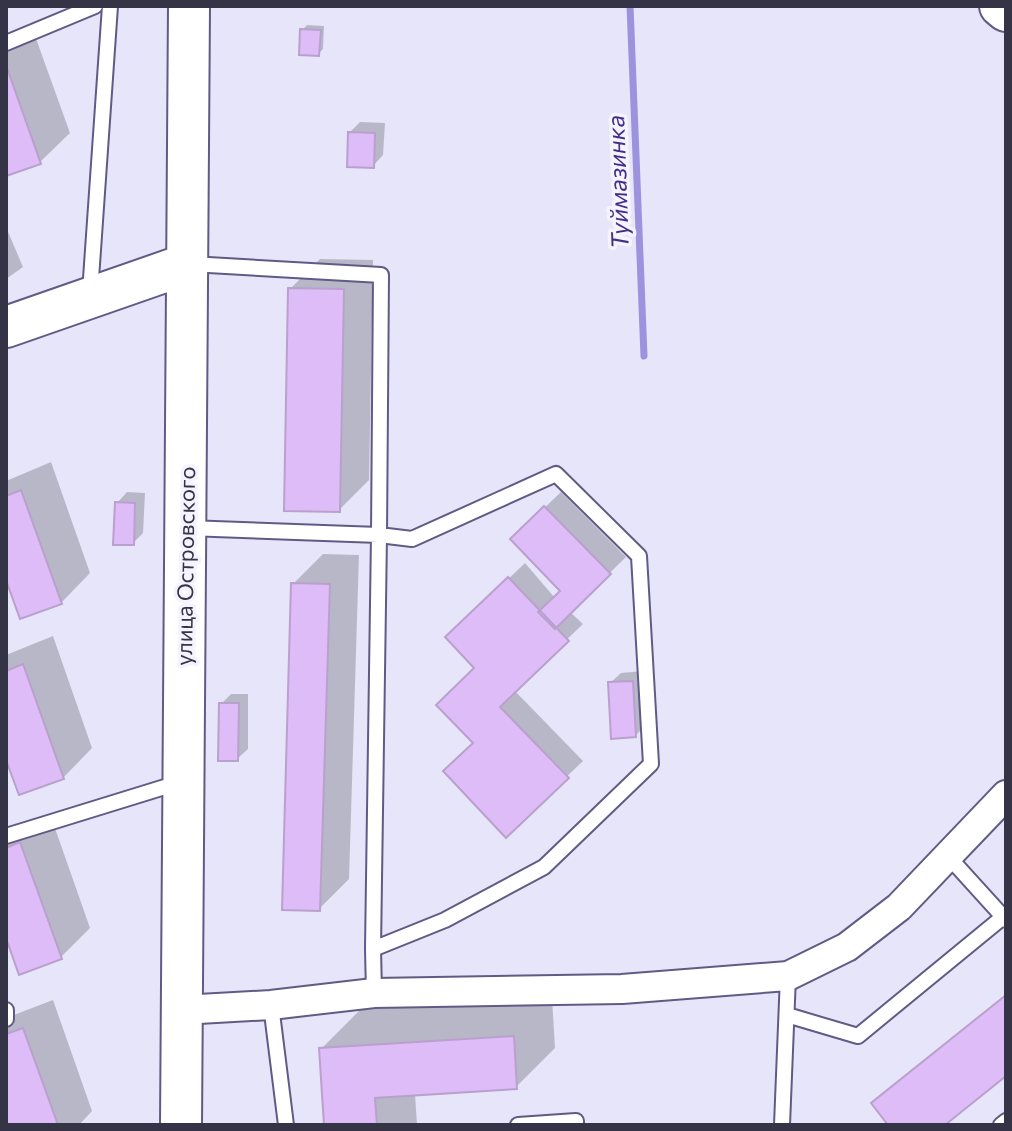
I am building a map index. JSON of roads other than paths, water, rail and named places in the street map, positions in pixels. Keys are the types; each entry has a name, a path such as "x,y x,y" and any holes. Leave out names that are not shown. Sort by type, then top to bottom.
{"main road":[{"name":"улица Островского","path":"181,1125 181,782 189,6"},
{"path":"1000,6 1006,11"},
{"path":"6,327 187,264"}],"street":[{"path":"181,1010 271,1005 374,993 622,989 788,976 847,947 899,907 1006,795"}],"lane":[{"path":"6,43 95,6"},
{"path":"90,297 110,6"},
{"path":"187,264 381,275 374,993"},
{"path":"186,528 412,539 556,474 639,556 651,764 544,867 445,920 373,949"},
{"path":"6,836 181,782"},
{"path":"787,1015 858,1036 1005,918 947,855"},
{"path":"782,1125 788,976"},
{"path":"271,1005 286,1125"},
{"path":"6,1010 6,1019"},
{"path":"518,1125 576,1121 576,1125"},
{"path":"1001,1125 1006,1121"}],"waterway":[{"name":"Туймазинка","path":"630,6 644,356"}]}
